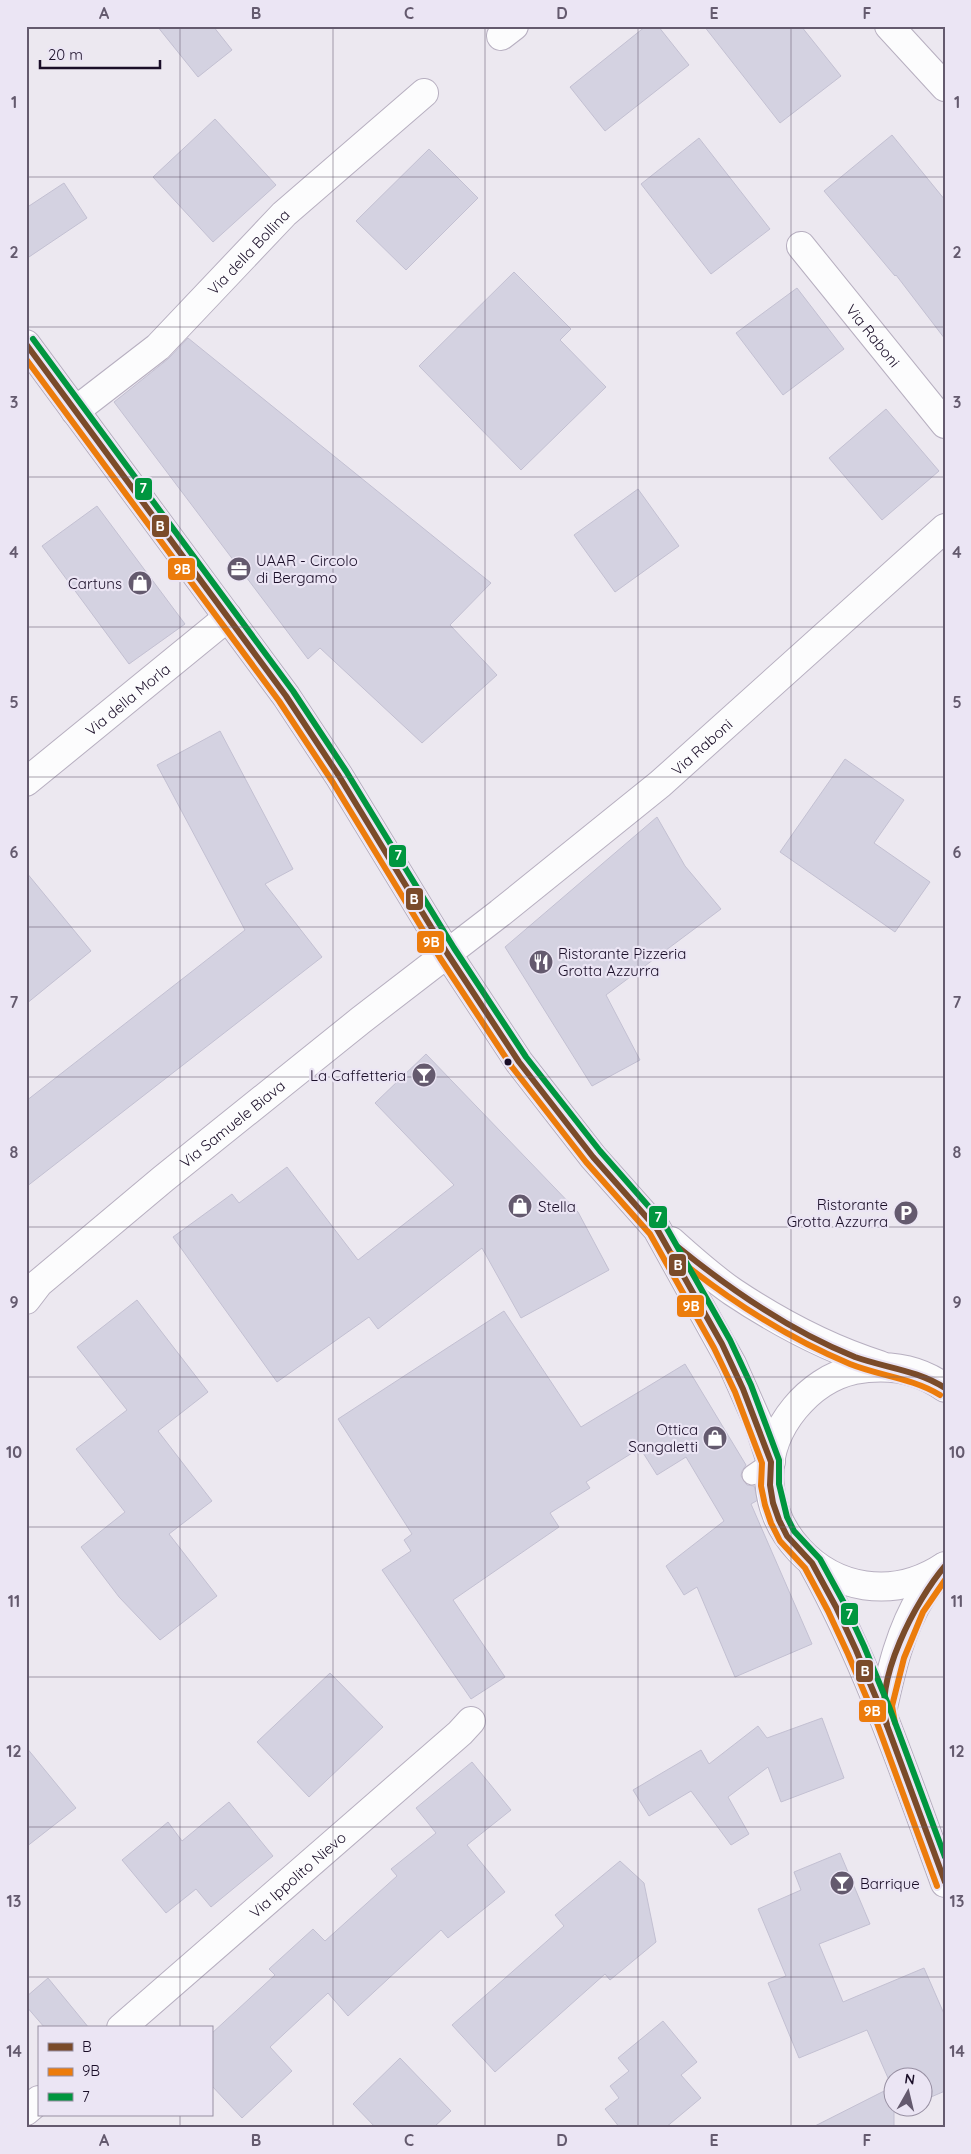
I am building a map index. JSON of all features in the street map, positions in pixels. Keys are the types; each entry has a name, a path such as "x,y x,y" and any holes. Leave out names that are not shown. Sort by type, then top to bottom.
{"street":[{"path":"890,26 945,87"},
{"name":"Via della Bollina","path":"75,411 158,347 284,214 424,93"},
{"name":"Via Raboni","path":"801,246 945,424"},
{"path":"26,344 286,696 339,776 447,953 518,1062 588,1151 657,1229 733,1292 833,1347 887,1367 923,1376 945,1388"},
{"name":"Via Raboni","path":"447,953 660,784 945,528"},
{"name":"Via della Morla","path":"26,782 228,617"},
{"name":"Via Samuele Biava","path":"26,1300 39,1283 163,1179 447,953"},
{"path":"657,1229 732,1364 759,1426 761,1469 772,1494 779,1520 787,1536 812,1563 836,1607 882,1712 945,1882"},
{"path":"761,1469 790,1414 802,1399 833,1378 850,1371 887,1367"},
{"path":"812,1563 842,1580 877,1587 912,1582 944,1567"},
{"path":"882,1712 890,1672 908,1624 923,1595 944,1567"},
{"name":"Via Ippolito Nievo","path":"123,2026 471,1721"},
{"path":"26,2111 38,2101"}],"building":[{"path":"157,26 213,26 232,50 198,77"},
{"path":"646,26 658,26 689,65 605,131 570,87"},
{"path":"704,26 801,26 841,76 780,123"},
{"path":"215,119 276,185 213,242 153,177"},
{"path":"892,135 945,200 945,339 896,275 824,191"},
{"path":"699,138 770,229 711,274 641,184"},
{"path":"429,149 478,198 406,270 356,221"},
{"path":"64,183 87,218 26,259 26,208"},
{"path":"514,272 571,329 560,340 606,387 521,470 419,366"},
{"path":"797,288 844,349 783,395 736,333"},
{"path":"188,338 491,583 450,625 497,675 422,743 320,648 308,659 114,402 168,359"},
{"path":"886,409 939,471 882,520 829,458"},
{"path":"638,489 679,546 615,592 574,535"},
{"path":"97,506 185,624 129,664 42,546"},
{"path":"220,731 293,869 265,884 322,957 26,1187 26,1101 245,930 157,765"},
{"path":"845,759 904,800 874,843 930,882 895,932 780,852"},
{"path":"657,817 685,866 721,909 606,995 640,1060 592,1086 505,947"},
{"path":"26,872 91,951 26,1004"},
{"path":"426,1054 578,1212 609,1270 521,1318 482,1248 378,1329 369,1317 277,1382 173,1237 232,1194 239,1203 287,1167 358,1260 454,1185 375,1103"},
{"path":"137,1300 208,1392 158,1431 212,1501 169,1534 217,1596 160,1640 119,1597 81,1547 125,1512 76,1449 127,1410 77,1347"},
{"path":"504,1311 581,1427 685,1364 746,1465 741,1476 747,1485 754,1486 758,1500 751,1504 812,1644 735,1677 697,1587 684,1595 666,1566 724,1521 686,1457 657,1475 640,1448 586,1482 590,1488 550,1513 559,1527 453,1600 505,1677 471,1699 382,1570 411,1551 404,1540 412,1534 338,1419"},
{"path":"330,1673 383,1727 309,1797 257,1742"},
{"path":"822,1718 844,1778 781,1802 768,1767 728,1797 749,1834 731,1845 691,1791 649,1816 633,1790 701,1750 709,1764 758,1726 767,1738"},
{"path":"26,1747 76,1808 26,1847"},
{"path":"472,1762 511,1810 467,1845 505,1892 448,1938 441,1930 348,2016 328,1993 270,2047 292,2071 242,2118 212,2086 212,2033 275,1975 269,1969 313,1929 325,1941 397,1876 391,1869 436,1833 416,1808"},
{"path":"229,1802 273,1856 211,1907 196,1889 166,1913 122,1860 168,1822 182,1841"},
{"path":"840,1853 870,1924 819,1944 843,2002 924,1968 945,2016 945,2091 934,2096 934,2066 884,2066 884,2069 867,2030 799,2058 768,1983 786,1976 758,1909 801,1890 794,1872"},
{"path":"620,1861 644,1883 656,1942 610,1980 605,1974 495,2072 452,2025 564,1926 555,1915"},
{"path":"48,1978 87,2026 43,2026 26,2006 26,1997"},
{"path":"663,2021 697,2062 681,2075 701,2098 665,2128 620,2128 605,2109 619,2098 610,2086 629,2071 618,2058"},
{"path":"400,2058 451,2111 433,2128 376,2128 353,2104"},
{"path":"884,2091 884,2116 894,2116 894,2128 811,2128"}],"transit line":[{"name":"7","path":"33,339 293,691 346,771 454,948 526,1057 600,1151 665,1225 730,1340 751,1385 779,1460 779,1484 787,1517 794,1531 820,1559 844,1603 864,1646 890,1709 945,1857"},
{"name":"B","path":"26,344 286,696 339,776 447,953 519,1062 593,1157 657,1229 722,1344 743,1389 771,1462 770,1485 773,1503 779,1520 787,1536 812,1563 836,1607 856,1650 882,1712 945,1882"},
{"name":"9B","path":"26,359 279,701 332,781 440,958 512,1067 586,1162 650,1234 714,1348 735,1392 762,1463 761,1486 771,1523 780,1541 805,1568 848,1654 874,1715 937,1886"},
{"name":"B","path":"678,1247 762,1309 808,1335 855,1357 912,1373 945,1388"},
{"name":"9B","path":"672,1254 757,1316 802,1342 850,1364 907,1381 940,1395"},
{"name":"B","path":"887,1725 884,1707 886,1686 900,1642 922,1599 945,1566"},
{"name":"9B","path":"895,1723 892,1706 904,1658 923,1612 945,1580"}],"place":[{"name":"UAAR - Circolo di Bergamo","path":"239,569"},
{"name":"Cartuns","path":"140,583"},
{"name":"Ristorante Pizzeria Grotta Azzurra","path":"541,962"},
{"name":"La Caffetteria","path":"424,1075"},
{"name":"Stella","path":"520,1206"},
{"name":"Ristorante Grotta Azzurra","path":"906,1213"},
{"name":"Ottica Sangaletti","path":"715,1438"},
{"name":"Barrique","path":"842,1883"}]}
